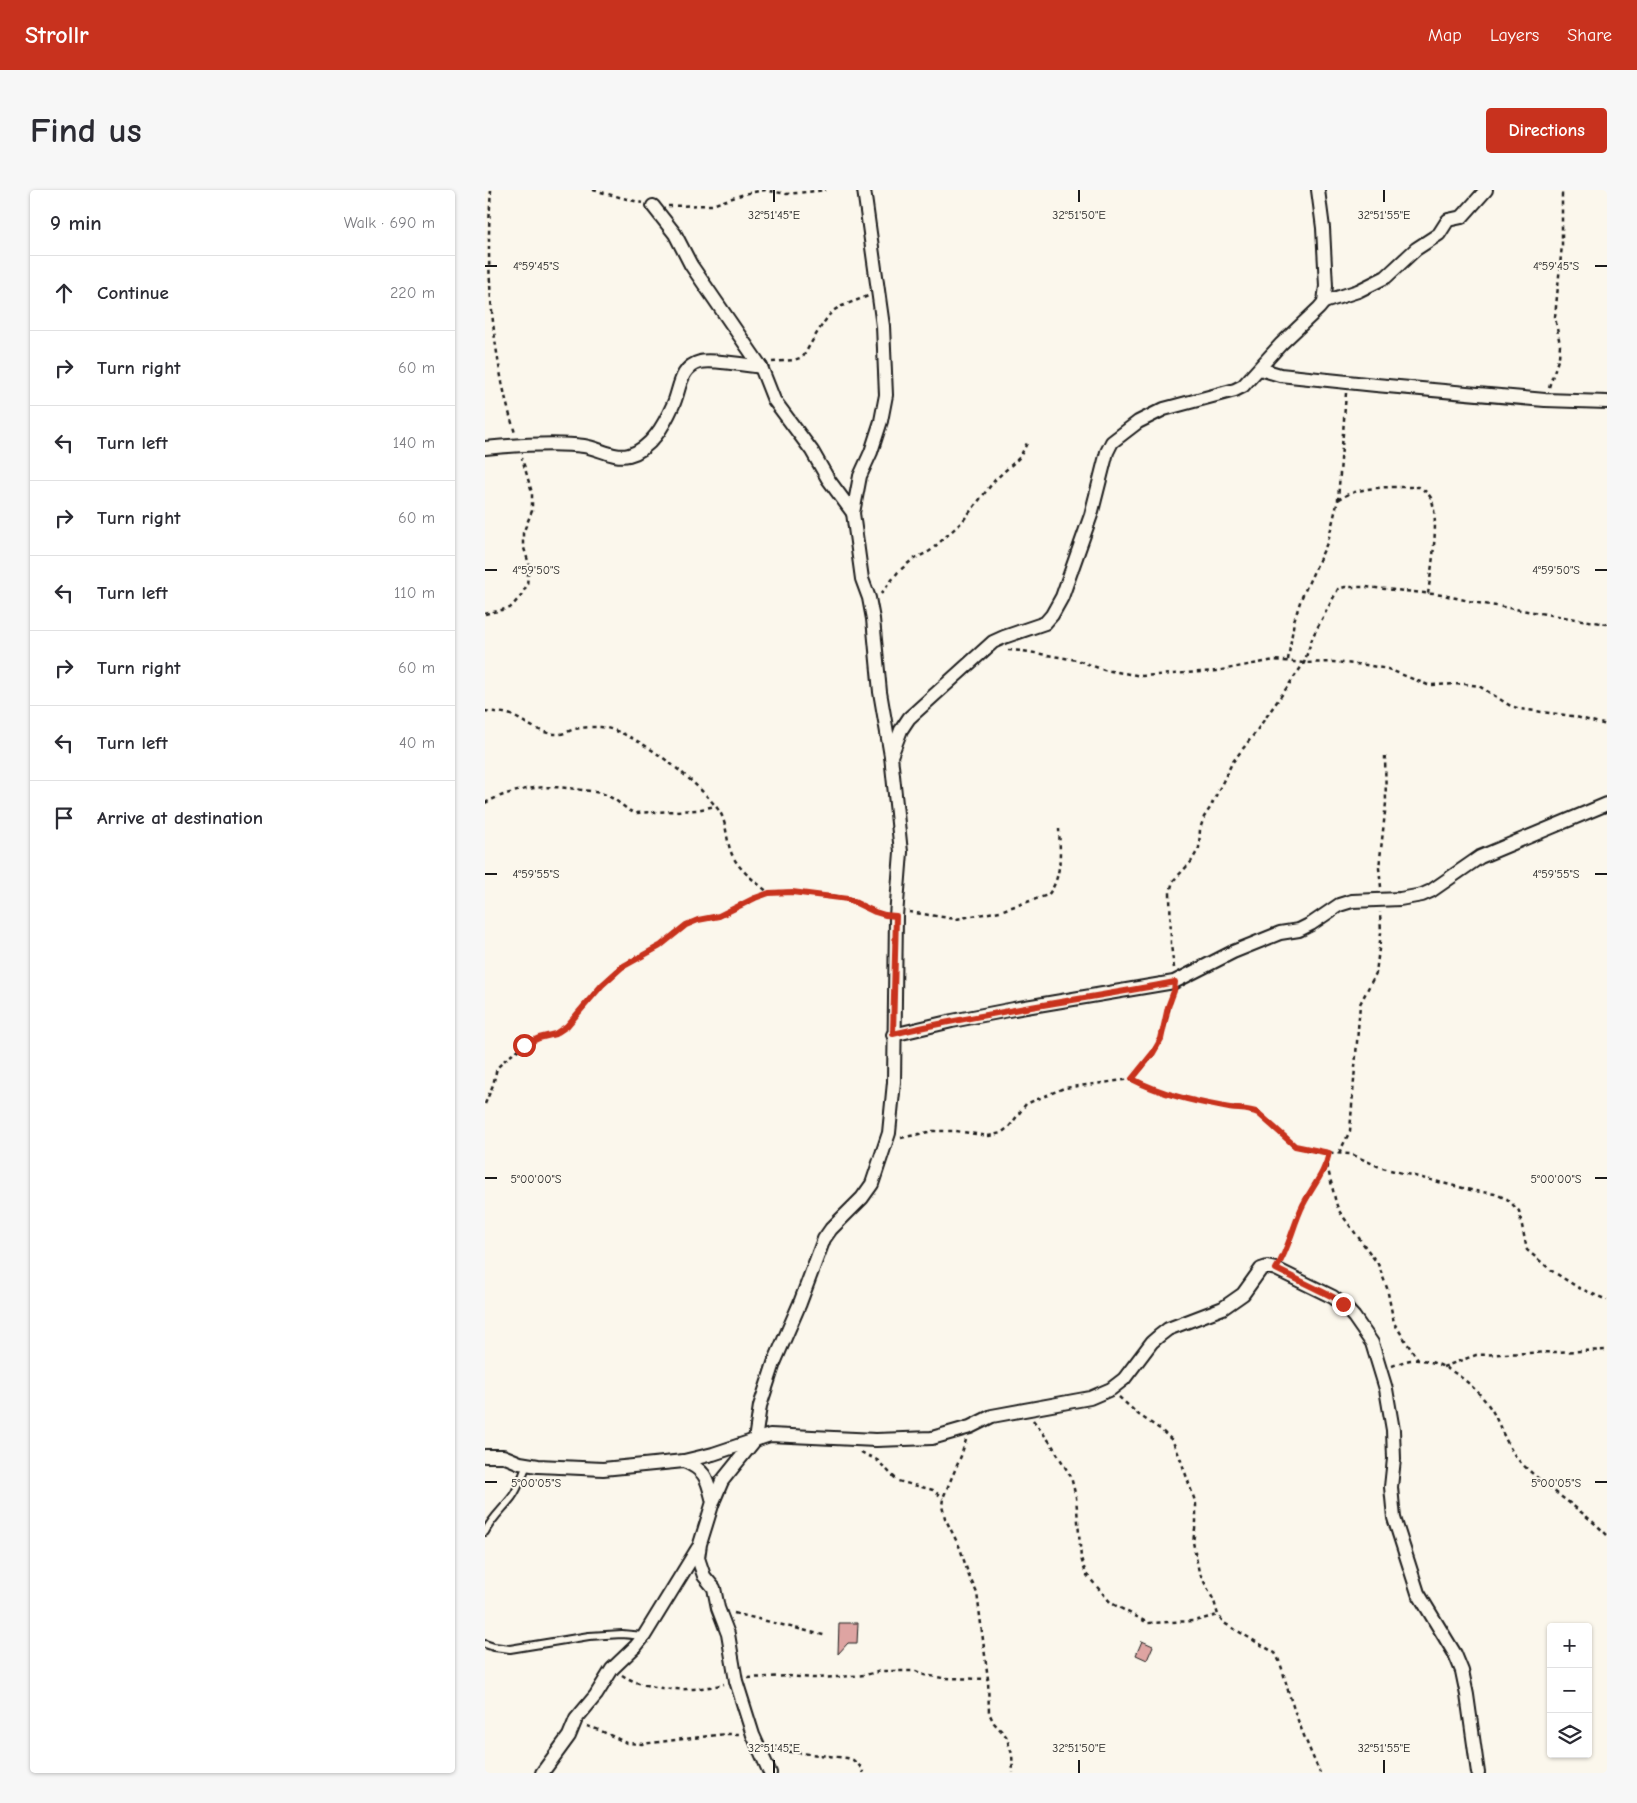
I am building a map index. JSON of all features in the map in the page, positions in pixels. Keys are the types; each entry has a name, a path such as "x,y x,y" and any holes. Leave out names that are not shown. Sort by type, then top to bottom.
{"street":[{"path":"770,1773 753,1735 736,1681 728,1634 718,1608 715,1588 704,1576 699,1564 700,1544 713,1502 722,1481 755,1440 760,1406 774,1363 824,1240 831,1229 863,1198 872,1184 889,1133 894,1082 893,1034 896,916 901,852 891,756 880,692 873,619 863,579 853,513 860,476 871,452 885,407 886,372 878,291 864,190"},
{"path":"891,756 901,730 909,718 986,648 1004,636 1045,622 1051,615 1062,597 1088,524 1107,452 1112,442 1138,422 1164,410 1235,390 1243,386 1281,344 1311,317 1323,302 1326,286 1318,190"},
{"path":"1323,302 1358,292 1386,278 1416,248 1439,234 1448,220 1465,215 1486,190"},
{"path":"653,206 675,234 696,272 761,367 773,400 812,451 828,479 853,513"},
{"path":"485,448 549,445 585,446 613,455 628,455 646,447 657,434 674,404 679,383 688,369 699,362 761,367"},
{"path":"1260,369 1280,375 1347,382 1545,400 1607,402"},
{"path":"893,1034 1005,1010 1175,982 1233,952 1280,933 1299,930 1339,905 1352,901 1412,898 1422,895 1431,891 1480,856 1607,804"},
{"path":"485,1456 503,1456 527,1464 603,1469 684,1461 713,1454 770,1434 876,1440 932,1438 970,1427 993,1416 1090,1398 1111,1389 1124,1379 1152,1342 1168,1329 1223,1308 1243,1294 1261,1270 1267,1267 1276,1269 1333,1297 1343,1304 1372,1344 1386,1389 1393,1430 1394,1459 1391,1487 1394,1518 1417,1593 1455,1654 1462,1671 1478,1773"},
{"path":"684,1461 697,1466 703,1472 708,1482 713,1502"},
{"path":"541,1773 569,1736 576,1719 596,1695 612,1669 636,1646 643,1636 700,1544"}],"lane":[{"path":"485,1532 494,1518 512,1498 519,1486 527,1464"},
{"path":"485,1644 510,1649 589,1636 622,1634 643,1636"}],"path":[{"path":"485,614 510,608 521,596 527,585 529,564 523,545 523,533 532,511 533,493 509,416 498,359 491,303 488,226 491,190"},
{"path":"593,190 653,206 712,205 744,194 764,190 787,194 826,190"},
{"path":"1545,400 1561,345 1555,317 1562,245 1562,190"},
{"path":"761,367 776,361 794,360 803,357 811,340 819,333 832,312 878,291"},
{"path":"1288,660 1294,621 1301,599 1327,541 1339,500 1347,382"},
{"path":"873,619 881,593 899,572 912,560 930,551 962,522 995,480 1020,457 1027,443"},
{"path":"1339,500 1352,492 1361,490 1419,487 1426,492 1431,498 1434,513 1428,594"},
{"path":"1132,1079 1153,1053 1161,1039 1168,1007 1174,991 1170,892 1173,881 1191,862 1199,848 1200,829 1204,817 1211,808 1231,763 1255,733 1304,663 1313,636 1339,590 1345,588 1366,588 1428,594 1607,624"},
{"path":"986,648 1023,650 1077,660 1119,674 1142,676 1215,671 1274,660 1366,665 1388,669 1428,685 1465,684 1479,686 1509,705 1520,709 1572,716 1607,725"},
{"path":"485,711 509,714 538,729 556,734 575,729 604,728 640,742 686,774 715,806 721,814 726,827 731,853 736,862 769,893"},
{"path":"1339,1153 1350,1131 1360,1004 1376,973 1379,960 1381,933 1379,900 1382,892 1379,856 1386,803 1385,756"},
{"path":"485,803 501,796 548,786 595,792 608,796 625,809 634,812 697,810 715,806"},
{"path":"485,1104 493,1085 497,1068 505,1060 524,1045 539,1038 555,1034 567,1026 602,985 622,967 660,946 686,925 698,920 719,916 769,893 792,892 848,899 875,912 896,916 909,912 955,918 1000,911 1048,895 1058,876 1061,856 1059,829"},
{"path":"882,1156 901,1138 916,1134 933,1131 956,1131 989,1136 1001,1133 1009,1127 1026,1104 1064,1088 1132,1079 1152,1090 1196,1102 1233,1109 1253,1110 1295,1146 1329,1153 1351,1154 1382,1168 1475,1191 1495,1194 1507,1199 1519,1211 1527,1250 1552,1272 1572,1284 1607,1300"},
{"path":"1329,1153 1327,1166 1339,1211 1378,1264 1387,1288 1394,1323 1418,1360"},
{"path":"1276,1269 1283,1259 1303,1204 1327,1166"},
{"path":"1443,1367 1476,1355 1607,1350"},
{"path":"1381,1369 1409,1360 1418,1360 1443,1367 1470,1383 1492,1412 1517,1459 1607,1535"},
{"path":"1111,1389 1139,1415 1160,1429 1172,1440 1196,1504 1193,1542 1199,1572 1218,1615 1224,1623 1275,1653 1280,1660 1304,1737 1320,1773"},
{"path":"1025,1410 1052,1445 1069,1472 1076,1497 1081,1558 1086,1574 1105,1596 1117,1607 1148,1623 1194,1621 1218,1615"},
{"path":"970,1427 961,1456 943,1498 942,1506 945,1518 960,1548 977,1593 988,1679 989,1713 994,1723 1006,1736 1012,1754 1013,1773"},
{"path":"860,1452 877,1460 898,1480 933,1490 943,1498"},
{"path":"718,1608 771,1624 827,1636"},
{"path":"612,1669 625,1677 656,1688 675,1689 717,1686 754,1677 839,1677 865,1675 881,1671 917,1672 943,1678 988,1679"},
{"path":"569,1736 584,1726 591,1726 627,1744 642,1744 726,1734 753,1735"},
{"path":"759,1750 801,1752 817,1756 847,1758 859,1764 863,1769 863,1773"}],"building":[{"path":"839,1623 858,1623 857,1643 848,1643 838,1654"},
{"path":"1142,1641 1153,1646 1147,1660 1136,1655"}],"route":[{"path":"524,1045 539,1038 555,1034 567,1026 602,985 622,967 639,956 651,952 686,925 698,920 719,916 769,893 792,892 848,899 875,912 896,916 893,1034 953,1020 1175,982 1161,1039 1153,1053 1132,1079 1152,1090 1196,1102 1233,1109 1253,1110 1295,1146 1329,1153 1327,1166 1303,1204 1283,1259 1276,1269 1333,1297 1343,1304"}]}
